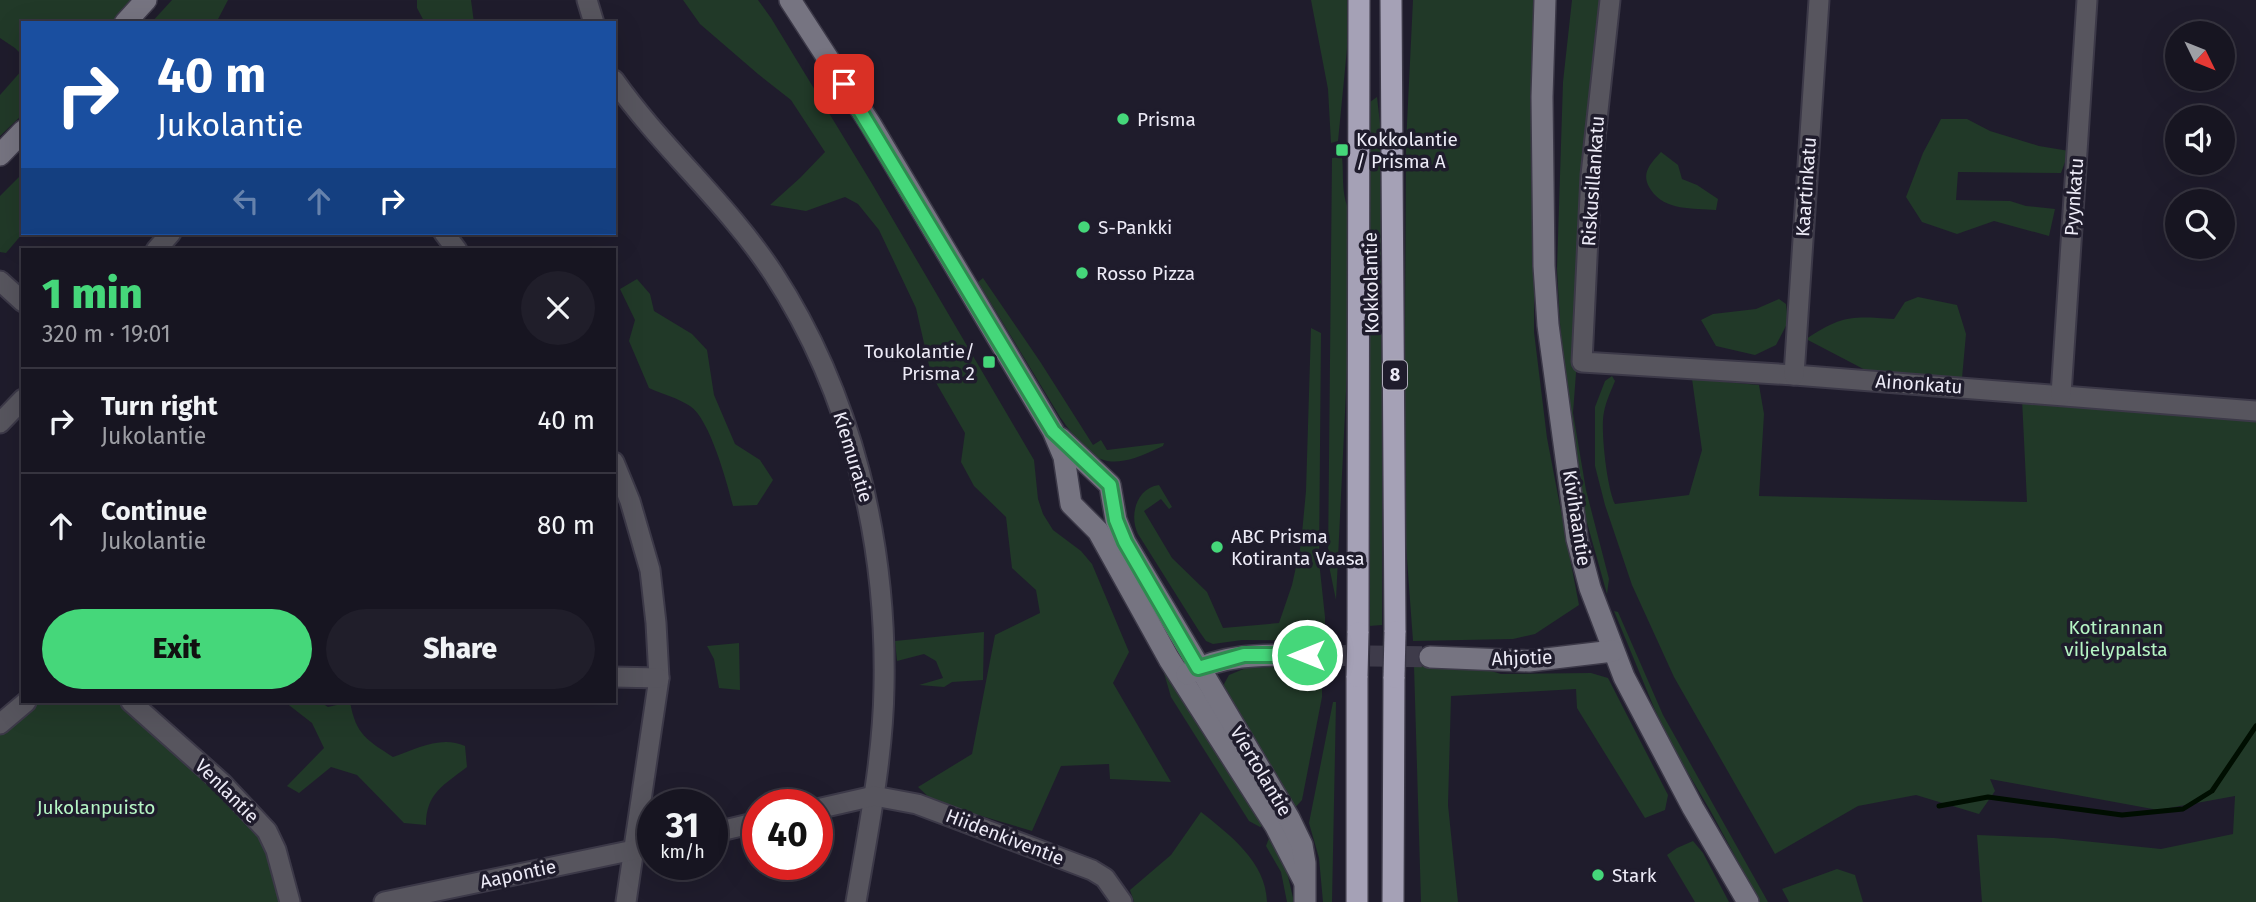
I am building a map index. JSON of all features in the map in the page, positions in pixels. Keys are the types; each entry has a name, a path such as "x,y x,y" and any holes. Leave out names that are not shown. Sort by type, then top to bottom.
{"highway":[{"name":"Kokkolantie","path":"1357,902 1359,0"},
{"name":"Kokkolantie","path":"1391,0 1394,902"}],"street":[{"path":"127,21 146,0"},
{"path":"587,0 593,21"},
{"path":"790,0 871,125 1053,431 1064,457 1071,504 1098,531 1189,673"},
{"name":"Kivihaantie","path":"1545,0 1542,97 1544,266 1548,325 1577,539 1590,588 1613,651 1657,742 1748,902"},
{"name":"Kivihaantie","path":"1542,97 1556,0"},
{"name":"Riskusillankatu","path":"1582,362 1591,175 1609,0"},
{"name":"Kaartinkatu","path":"1794,375 1819,0"},
{"name":"Pyynkatu","path":"2061,395 2087,0"},
{"name":"Kiemuratie","path":"616,83 635,111 719,202 773,273 810,337 847,426 869,510 883,596 884,687 874,796 856,902"},
{"path":"0,155 21,133"},
{"path":"0,281 21,300"},
{"name":"Ainonkatu","path":"1582,362 1794,375 2256,411"},
{"path":"0,423 21,400"},
{"path":"1053,431 1110,485 1116,520 1125,542 1189,673"},
{"path":"616,467 630,501 650,570 656,624 659,678 649,789"},
{"path":"1070,492 1073,483 1081,476 1100,475"},
{"path":"1079,513 1090,517 1101,515 1109,508 1113,497"},
{"name":"Ahjotie","path":"1430,657 1529,661 1613,651"},
{"path":"1189,673 1244,655 1307,655"},
{"name":"Viertolantie","path":"1189,673 1289,818 1302,845 1306,863 1305,891"},
{"path":"616,677 659,678"},
{"path":"0,724 25,703"},
{"name":"Venlantie","path":"132,703 222,783 267,831 276,850 290,902"},
{"path":"833,805 874,796"},
{"name":"Hiidenkiventie","path":"874,796 917,804 1092,870 1105,878 1122,902"},
{"name":"Aapontie","path":"384,902 637,849"},
{"path":"626,902 637,869"}],"green space":[{"path":"0,0 132,0 114,21 21,21 21,54 0,38"},
{"path":"172,0 228,0 217,21 153,21"},
{"path":"417,0 471,0 474,21 424,21 417,8"},
{"path":"683,0 758,0 771,18 1034,460 1038,499 1043,514 1053,530 1081,551 1092,564 1129,652 1113,683 1171,782 1110,779 1109,764 1061,766 1032,831 934,802 918,787 972,754 995,635 1040,613 1036,590 1012,568 1006,517 974,486 961,462 965,433 931,374 916,308 879,230 858,204 845,197 806,211 770,205 825,152 791,100 700,24"},
{"path":"1311,0 1348,0 1349,28 1338,141 1331,143 1328,89"},
{"path":"1413,0 1534,0 1534,332 1547,438 1579,605 1535,634 1513,639 1413,641 1404,518 1406,144"},
{"path":"1572,0 1604,0 1573,413 1586,490 1609,579 1607,594 1582,505 1564,394 1557,269 1563,82"},
{"path":"21,71 21,116 0,136 0,95"},
{"path":"1377,97 1383,150 1382,625 1369,626 1370,102"},
{"path":"1941,119 1967,119 1990,131 2039,146 2069,151 2061,173 1958,172 1956,200 2010,201 2026,206 2055,209 2049,236 1994,221 1957,234 1922,222 1906,197 1923,153"},
{"path":"1661,152 1678,165 1682,179 1718,199 1716,210 1680,207 1657,197 1648,184 1646,174"},
{"path":"1342,157 1348,208 1349,329 1336,600 1328,561 1332,158"},
{"path":"21,175 21,235 6,253 0,252 0,196"},
{"path":"983,278 1093,445 1101,440 1107,450 1164,443 1163,446 1144,455 1115,462 1093,455 1083,446 1060,417 978,282"},
{"path":"637,279 650,294 654,311 692,334 707,350 714,395 735,444 760,460 773,480 757,505 733,506 717,452 697,413 685,403 649,388 629,341 635,320 620,289"},
{"path":"1918,297 1957,305 1966,334 1962,378 1873,374 1806,339 1839,321 1868,317 1894,319 1905,302"},
{"path":"1779,299 1786,304 1788,322 1776,345 1755,355 1716,346 1701,320 1713,314 1756,309"},
{"path":"1311,328 1321,333 1319,561 1325,641 1242,640 1213,644 1206,641 1199,631 1138,534 1134,519 1136,504 1145,491 1159,485 1172,507 1169,509 1161,499 1144,511 1172,558 1207,592 1223,628 1279,623 1292,585 1301,544 1306,491"},
{"name":"Kotirannan viljelypalsta","path":"1612,376 1615,381 1605,408 1603,431 1607,473 1615,504 1689,495 1702,450 1692,379 1759,385 1764,414 1759,496 2027,502 2022,399 2256,416 2256,902 1982,902 1977,835 2054,838 2161,849 2233,834 2235,796 2158,810 1990,779 1995,791 1979,814 1916,795 1858,806 1775,854 1674,677 1632,585 1595,466 1595,407 1605,381"},
{"path":"1614,611 1618,612 1663,715 1768,902 1760,902 1678,756 1655,710"},
{"path":"984,632 983,680 952,682 944,687 919,685 943,678 936,661 924,654 897,661 895,641"},
{"path":"739,643 740,690 719,688 714,659 707,646"},
{"path":"1322,665 1322,697 1302,800 1293,810 1225,698 1224,684 1229,675 1246,668"},
{"path":"1414,666 1475,666 1501,674 1591,673 1608,678 1668,795 1665,810 1645,818 1577,708 1576,689 1451,696 1448,805 1458,902 1421,902"},
{"path":"1167,668 1267,823 1260,827 1249,821 1171,697 1164,673"},
{"path":"1333,702 1336,702 1332,902 1323,902 1319,858 1309,823"},
{"name":"Jukolanpuisto","path":"36,703 120,703 215,786 259,836 284,902 0,902 0,734"},
{"path":"286,703 322,703 328,707 350,703 359,729 376,746 393,757 429,744 456,743 465,746 467,767 433,797 426,825 404,823 357,775 331,767 299,793 287,786 324,748 312,723"},
{"path":"1201,812 1234,840 1253,862 1265,888 1267,902 1134,902 1130,890 1171,855"},
{"path":"1274,835 1283,855 1294,902 1287,902 1281,872 1266,846 1269,838"},
{"path":"1693,841 1703,853 1729,902 1695,902 1667,855"},
{"path":"1837,869 1855,875 1863,902 1789,902 1782,889"}],"waterway":[{"path":"1939,806 1988,797 2122,815 2183,809 2212,791 2256,726"}],"tunnel":[{"path":"1308,655 1430,657"}],"place":[{"name":"Prisma","path":"1123,119"},
{"name":"Kokkolantie / Prisma A","path":"1342,150"},
{"name":"S-Pankki","path":"1084,227"},
{"name":"Rosso Pizza","path":"1082,273"},
{"name":"Toukolantie/ Prisma 2","path":"989,362"},
{"name":"ABC Prisma Kotiranta Vaasa","path":"1217,547"},
{"name":"Stark","path":"1598,875"}],"route":[{"path":"844,84 1053,431 1110,485 1116,520 1125,542 1198,668 1244,655 1307,655"}]}
